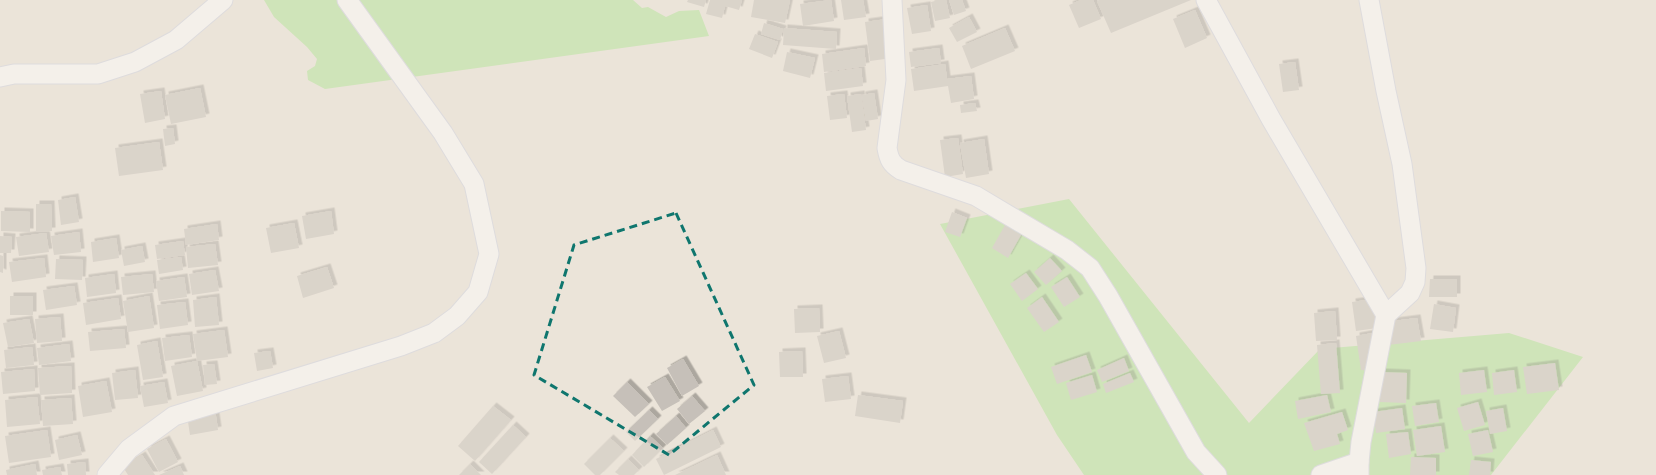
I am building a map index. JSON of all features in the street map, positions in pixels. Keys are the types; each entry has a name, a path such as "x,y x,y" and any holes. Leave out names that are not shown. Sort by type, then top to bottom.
{"street":[{"path":"0,76 14,74 98,74 135,62 176,40 224,0"},
{"path":"106,475 128,449 174,416 401,346 434,333 457,316 478,292 489,254 474,184 443,133 347,0"},
{"path":"892,0 896,80 887,148 889,158 893,165 901,170 976,196 1067,250 1090,268 1108,296 1196,452 1217,475"},
{"path":"1206,0 1271,119 1386,315"},
{"path":"1321,475 1359,469 1386,315 1410,293 1415,282 1416,268 1402,164 1386,91 1369,0"}],"highlighted area":[{"path":"676,213 754,385 669,455 534,375 574,245"}],"green space":[{"path":"264,0 633,0 642,8 648,7 666,17 679,11 699,10 709,36 325,89 308,80 307,71 315,66 317,59 307,47 274,17"},
{"path":"1069,199 1249,423 1320,349 1509,333 1583,357 1491,475 1084,475 1057,435 940,224"}],"building":[{"path":"688,0 706,0 704,7 687,2"},
{"path":"710,0 742,0 739,10 725,6 722,18 706,14"},
{"path":"754,0 790,0 785,23 751,17"},
{"path":"831,0 834,21 803,26 800,4"},
{"path":"841,0 863,0 866,17 844,20"},
{"path":"946,0 950,18 935,21 931,2"},
{"path":"949,0 962,0 966,11 954,15"},
{"path":"1081,0 1093,0 1101,19 1079,28 1069,5"},
{"path":"1191,0 1111,33 1097,1"},
{"path":"927,5 931,31 912,34 907,8"},
{"path":"1195,10 1207,38 1185,48 1173,19"},
{"path":"969,17 977,32 957,42 949,28"},
{"path":"887,19 892,58 870,61 865,22"},
{"path":"764,23 783,29 780,40 761,34"},
{"path":"784,28 837,32 836,49 783,45"},
{"path":"1005,28 1015,51 971,69 962,46"},
{"path":"755,34 778,42 772,58 749,49"},
{"path":"864,48 866,66 824,72 822,54"},
{"path":"939,48 941,63 911,67 909,52"},
{"path":"787,52 815,58 810,78 783,71"},
{"path":"1295,62 1299,90 1283,92 1279,64"},
{"path":"945,64 947,79 971,76 974,99 951,103 948,86 914,91 911,69"},
{"path":"861,68 863,86 826,91 824,73"},
{"path":"200,88 206,117 171,124 165,95"},
{"path":"161,91 165,119 145,123 140,94"},
{"path":"874,93 878,119 866,121 862,95"},
{"path":"844,94 847,118 830,120 827,96"},
{"path":"861,94 866,130 852,132 847,96"},
{"path":"975,103 977,111 961,113 960,105"},
{"path":"173,128 175,144 165,146 163,129"},
{"path":"958,138 963,174 945,177 940,140"},
{"path":"984,139 989,174 966,178 960,143"},
{"path":"159,142 163,170 119,176 115,148"},
{"path":"75,197 79,222 61,225 58,200"},
{"path":"36,204 51,204 52,231 36,232"},
{"path":"1,211 30,212 30,232 1,231"},
{"path":"331,211 334,234 306,239 302,216"},
{"path":"952,212 967,218 960,237 945,232"},
{"path":"294,223 299,248 271,253 266,228"},
{"path":"217,224 219,240 186,245 184,229"},
{"path":"1005,225 1021,235 1008,258 992,248"},
{"path":"79,232 81,252 54,255 51,236"},
{"path":"46,233 49,252 19,256 16,237"},
{"path":"0,236 12,237 11,253 0,253"},
{"path":"116,238 119,258 93,262 91,242"},
{"path":"183,241 185,255 157,259 155,245"},
{"path":"215,244 218,265 188,268 186,247"},
{"path":"142,246 145,262 124,266 121,250"},
{"path":"0,255 3,256 3,273 0,272"},
{"path":"181,257 183,270 159,274 157,260"},
{"path":"44,258 46,277 12,282 9,262"},
{"path":"1050,258 1062,271 1046,285 1034,272"},
{"path":"56,259 83,260 82,280 55,279"},
{"path":"327,267 334,288 303,298 297,276"},
{"path":"215,270 219,291 192,295 189,274"},
{"path":"1026,273 1038,289 1022,301 1010,284"},
{"path":"114,274 116,293 87,297 85,278"},
{"path":"152,274 154,292 123,295 121,277"},
{"path":"184,277 187,297 159,301 156,281"},
{"path":"1067,277 1080,297 1064,307 1051,287"},
{"path":"1430,279 1457,279 1457,297 1429,297"},
{"path":"74,286 77,305 46,310 43,290"},
{"path":"10,296 33,296 33,315 10,315"},
{"path":"149,296 154,328 128,332 123,301"},
{"path":"216,297 219,325 195,327 193,300"},
{"path":"1042,297 1059,322 1044,332 1027,308"},
{"path":"118,298 121,319 86,325 83,303"},
{"path":"1374,299 1377,328 1356,331 1352,302"},
{"path":"185,302 188,325 160,329 157,305"},
{"path":"1434,304 1456,308 1453,332 1430,329"},
{"path":"819,308 820,332 795,333 794,309"},
{"path":"1335,311 1337,340 1316,341 1314,313"},
{"path":"60,317 62,341 37,343 35,319"},
{"path":"1417,318 1421,341 1388,345 1385,322"},
{"path":"29,319 34,343 8,347 3,323"},
{"path":"124,329 126,348 90,351 88,332"},
{"path":"224,330 228,357 197,361 193,334"},
{"path":"839,331 846,358 824,363 817,336"},
{"path":"1378,332 1371,371 1361,370 1356,336"},
{"path":"189,335 192,357 165,361 162,338"},
{"path":"157,341 163,377 143,380 137,345"},
{"path":"1336,343 1340,393 1321,394 1317,345"},
{"path":"69,344 71,361 39,365 37,348"},
{"path":"32,347 34,365 6,368 4,350"},
{"path":"270,351 273,368 257,371 254,353"},
{"path":"802,351 803,377 780,377 779,352"},
{"path":"1086,355 1092,372 1057,384 1051,367"},
{"path":"1124,358 1129,371 1102,382 1097,370"},
{"path":"683,359 699,386 682,396 667,368"},
{"path":"197,361 203,391 177,396 171,366"},
{"path":"1555,363 1559,390 1527,394 1523,367"},
{"path":"214,364 217,384 205,385 203,365"},
{"path":"71,366 72,393 40,395 38,368"},
{"path":"34,369 35,391 3,394 1,372"},
{"path":"135,370 138,398 115,400 112,373"},
{"path":"1484,370 1487,392 1461,395 1459,373"},
{"path":"1514,370 1517,392 1494,395 1492,373"},
{"path":"1381,372 1407,373 1406,403 1380,402"},
{"path":"1130,373 1134,382 1106,393 1103,384"},
{"path":"1092,375 1097,392 1071,400 1066,383"},
{"path":"848,376 851,399 825,402 822,379"},
{"path":"665,377 680,401 662,411 647,387"},
{"path":"106,381 112,412 83,417 78,386"},
{"path":"164,382 168,403 144,407 140,386"},
{"path":"627,382 649,404 635,417 613,396"},
{"path":"858,395 903,401 900,423 855,416"},
{"path":"1327,395 1331,412 1298,419 1295,401"},
{"path":"692,396 705,411 689,424 677,409"},
{"path":"37,397 40,424 7,427 5,400"},
{"path":"71,398 73,424 43,426 41,400"},
{"path":"1478,402 1485,425 1464,431 1457,408"},
{"path":"1436,403 1439,422 1415,426 1412,406"},
{"path":"493,406 511,420 475,461 458,446"},
{"path":"1402,408 1405,429 1376,433 1373,412"},
{"path":"1503,408 1507,431 1490,434 1486,411"},
{"path":"215,410 218,430 190,435 187,415"},
{"path":"649,410 658,419 635,441 626,432"},
{"path":"1342,412 1348,430 1337,434 1340,444 1314,451 1304,423"},
{"path":"676,416 686,428 667,445 656,434"},
{"path":"513,425 526,437 492,474 479,462"},
{"path":"1441,426 1445,452 1417,456 1413,430"},
{"path":"47,430 51,457 9,463 5,436"},
{"path":"713,430 721,447 664,475 656,459"},
{"path":"1488,430 1493,452 1473,456 1468,434"},
{"path":"1408,432 1411,454 1389,458 1386,434"},
{"path":"77,435 82,455 59,460 55,440"},
{"path":"650,436 663,448 644,467 632,455"},
{"path":"610,438 624,451 600,475 595,475 584,464"},
{"path":"166,439 178,462 159,472 147,449"},
{"path":"142,455 155,475 128,475 123,467"},
{"path":"717,455 726,475 675,475"},
{"path":"1411,457 1436,458 1436,475 1410,475"},
{"path":"628,459 639,470 634,475 619,475 615,472"},
{"path":"1471,460 1491,462 1490,475 1469,475"},
{"path":"85,462 86,475 68,475 67,464"},
{"path":"35,464 37,475 7,475 6,470"},
{"path":"470,464 481,475 459,475"},
{"path":"180,466 184,475 159,475"},
{"path":"60,467 62,475 43,475 42,470"}]}
